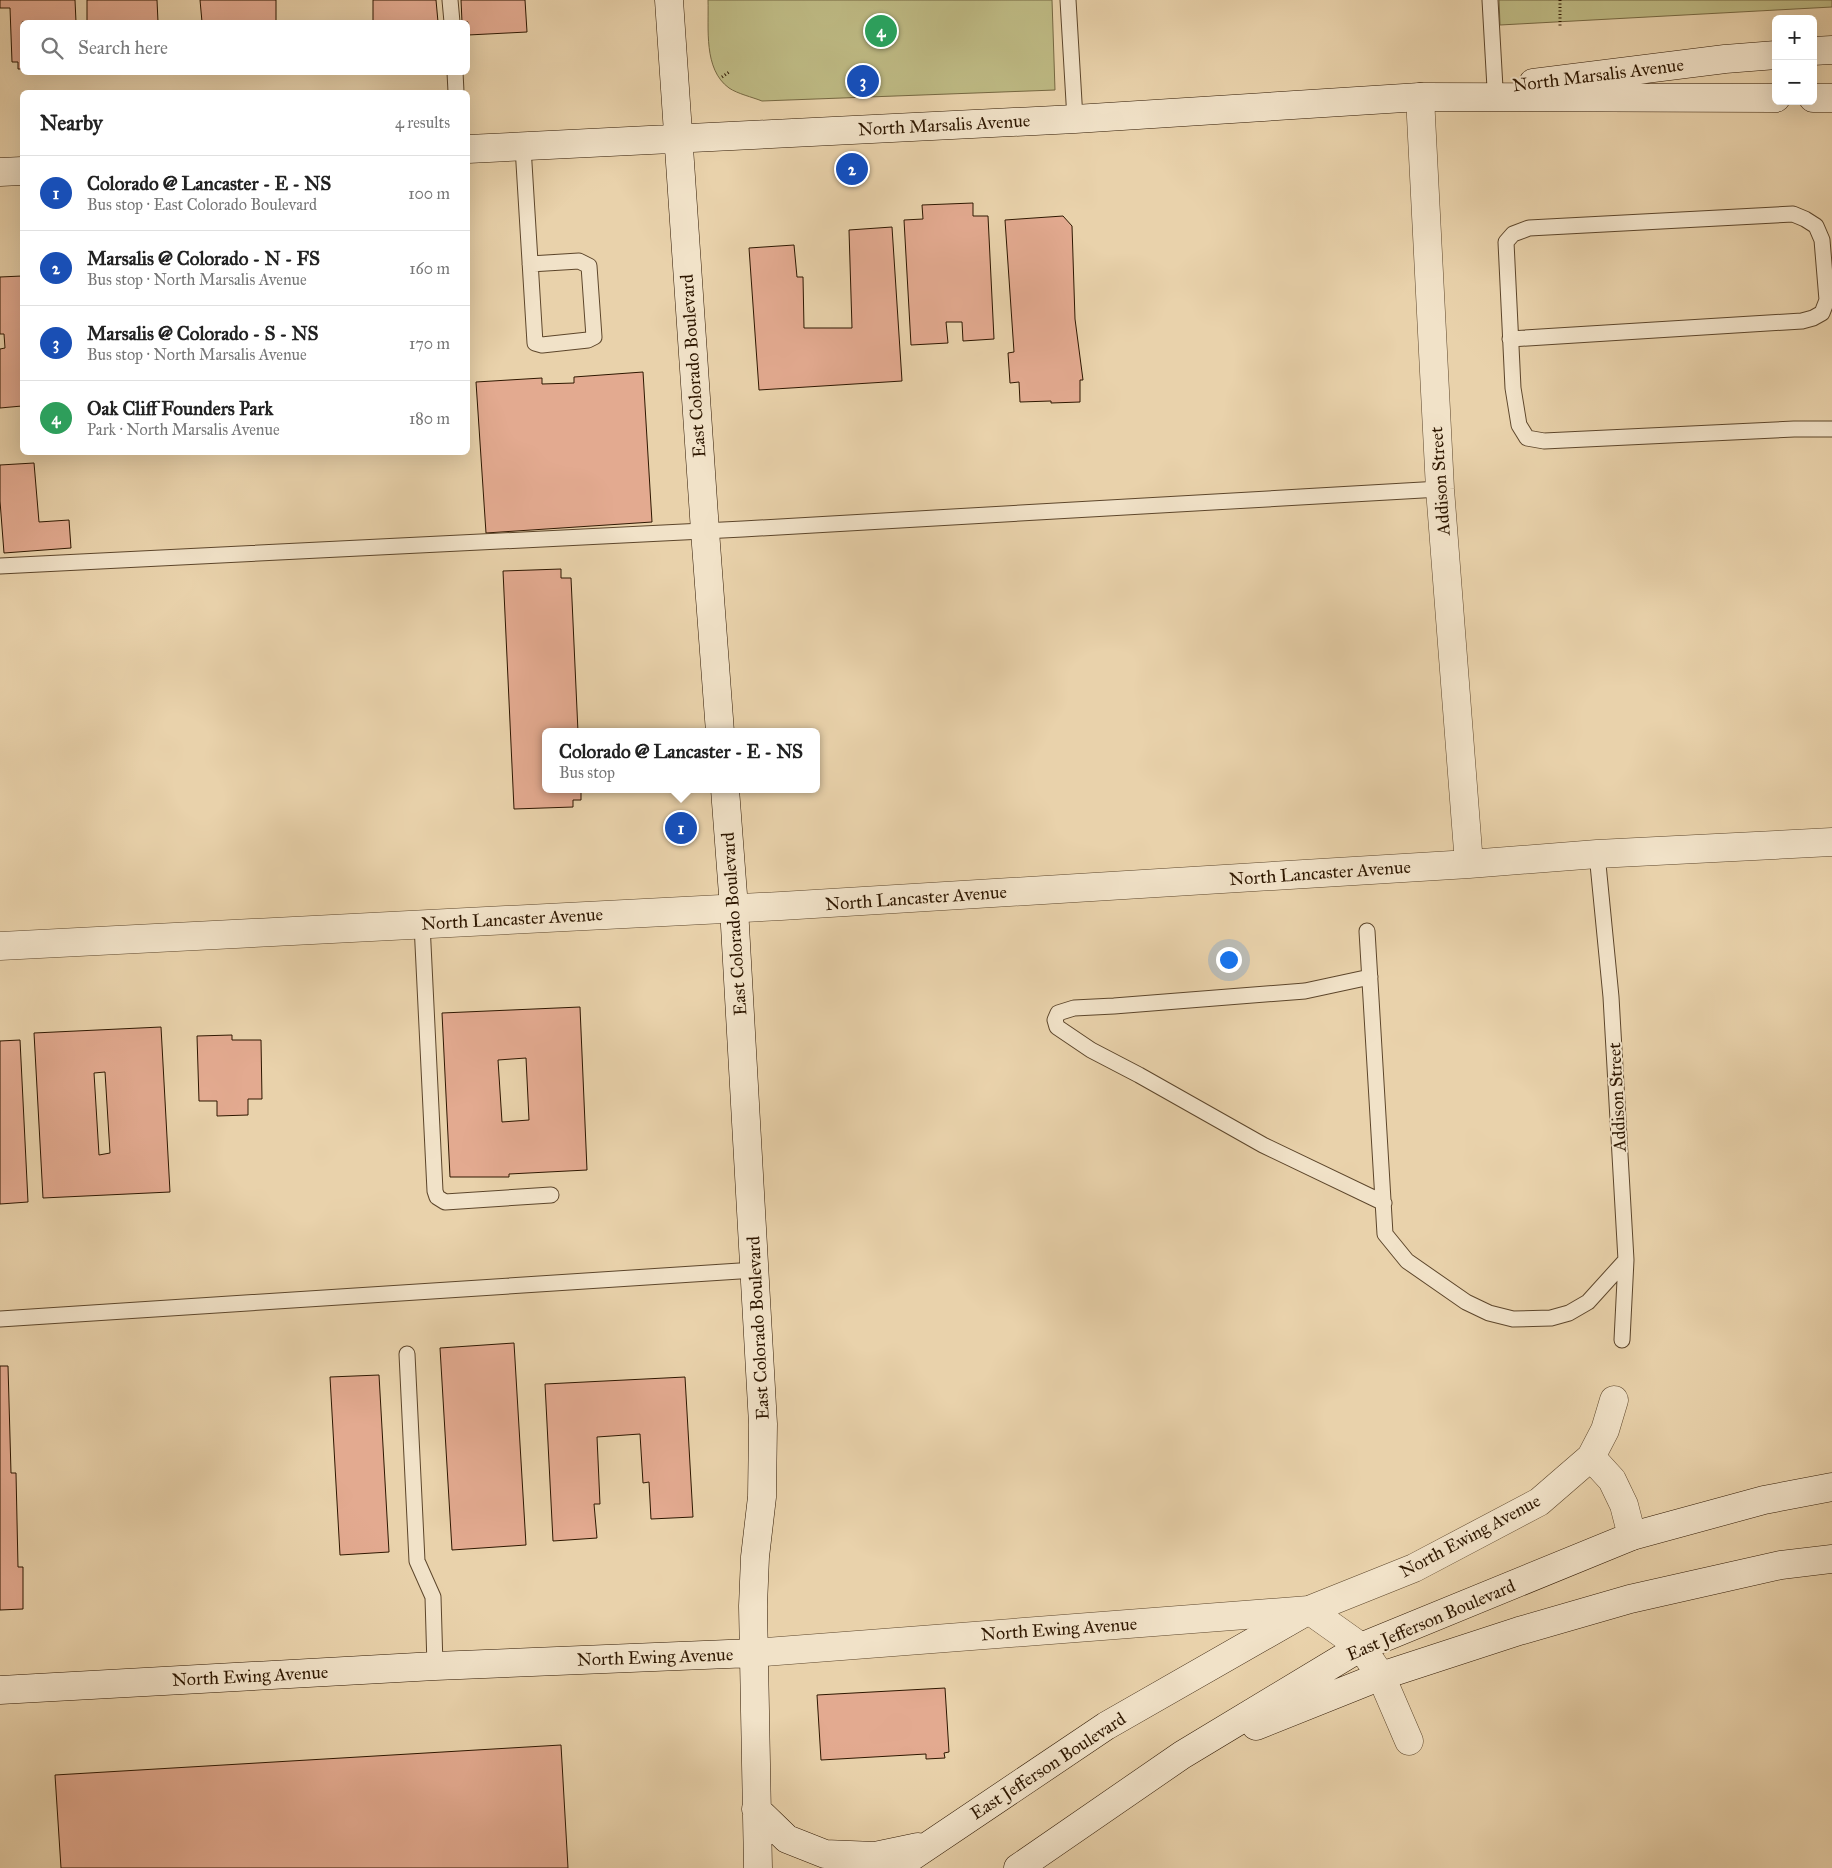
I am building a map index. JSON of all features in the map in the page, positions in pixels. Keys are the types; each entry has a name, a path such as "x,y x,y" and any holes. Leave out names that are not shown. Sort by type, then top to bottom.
{"street":[{"name":"East Colorado Boulevard","path":"669,0 720,728"},
{"path":"1817,51 1832,50"},
{"name":"North Marsalis Avenue","path":"1420,98 1725,59 1772,55"},
{"name":"North Marsalis Avenue","path":"470,149 1075,119 1420,98 1772,98"},
{"name":"Addison Street","path":"1420,98 1440,489 1468,864"},
{"path":"1817,98 1832,98"},
{"path":"0,172 20,171"},
{"name":"East Colorado Boulevard","path":"725,793 734,908 762,1424 762,1497 754,1586 752,1653 758,1868"},
{"name":"North Lancaster Avenue","path":"0,946 791,906 1468,864 1597,854 1832,842"},
{"name":"North Ewing Avenue","path":"0,1690 435,1666 752,1653 1309,1610 1414,1568 1539,1502 1591,1457 1605,1430 1614,1400"},
{"path":"1591,1457 1612,1480 1624,1505 1632,1536"},
{"name":"East Jefferson Boulevard","path":"1018,1868 1182,1755 1361,1647 1632,1536 1764,1500 1832,1487"},
{"path":"1182,1755 1381,1676 1519,1631 1630,1599 1781,1565 1832,1559"},
{"path":"1309,1610 1361,1647 1381,1676 1409,1741"},
{"name":"East Jefferson Boulevard","path":"895,1868 1106,1726 1309,1610"},
{"path":"756,1809 787,1838 825,1854 875,1856 929,1845"}],"lane":[{"path":"450,0 452,20"},
{"path":"1068,0 1075,119"},
{"path":"1490,0 1494,88"},
{"path":"455,75 456,90"},
{"path":"523,147 530,264 535,343 542,345 588,340 594,337 589,266 579,262 530,264"},
{"path":"1510,339 1802,321 1813,318 1822,313 1827,300 1822,240 1816,226 1806,219 1793,214 1529,228 1513,234 1506,242 1510,339 1513,388 1517,416 1519,425 1527,438 1544,441 1794,429 1832,429"},
{"path":"0,566 705,531 1440,489"},
{"name":"Addison Street","path":"1597,854 1611,997 1626,1260 1622,1340"},
{"path":"422,924 435,1191 437,1197 445,1202 550,1196"},
{"path":"1367,931 1385,1234 1407,1261 1466,1302 1489,1313 1513,1319 1551,1318 1568,1313 1588,1302 1626,1260"},
{"path":"1370,977 1305,990 1074,1008 1058,1013 1055,1020 1057,1027 1091,1050 1140,1075 1263,1145 1384,1203"},
{"path":"0,1319 755,1270"},
{"path":"406,1354 417,1561 433,1597 435,1666"}],"path":[{"path":"1560,0 1560,26"},
{"path":"722,77 729,72"}],"shaded area":[{"path":"708,0 1052,0 1055,90 762,101 729,88 715,70 709,47"},
{"path":"1499,0 1832,0 1832,7 1500,25"}],"building":[{"path":"0,0 75,0 76,20 20,20 20,69 18,69 18,62 12,62 10,8 0,8"},
{"path":"87,0 157,0 158,20 87,20"},
{"path":"200,0 276,0 276,20 202,20"},
{"path":"373,0 436,0 438,20 373,20"},
{"path":"461,0 525,0 527,32 470,35 470,20 462,20"},
{"path":"973,203 973,216 988,216 994,339 963,341 962,322 946,322 948,343 911,345 904,220 923,219 922,205"},
{"path":"1063,216 1072,226 1075,319 1083,380 1080,380 1080,402 1020,402 1019,382 1010,383 1008,353 1014,352 1005,220"},
{"path":"892,227 902,381 759,390 749,248 794,245 797,277 803,277 804,328 852,328 849,230"},
{"path":"20,276 20,406 0,408 0,349 5,348 4,334 0,334 0,277"},
{"path":"643,372 652,522 486,533 476,382 542,378 542,384 574,383 574,377"},
{"path":"34,463 39,522 69,520 71,548 4,553 0,501 0,465"},
{"path":"561,569 561,578 571,578 578,728 542,728 542,793 581,793 581,800 573,800 573,807 514,809 503,571"},
{"path":"580,1007 587,1170 509,1174 509,1177 450,1177 442,1013","holes":["526,1058 529,1120 502,1122 498,1060"]},
{"path":"161,1027 170,1192 43,1198 34,1033","holes":["105,1072 110,1153 99,1155 94,1073"]},
{"path":"232,1035 232,1040 261,1040 262,1099 248,1099 248,1115 217,1116 217,1101 199,1101 197,1036"},
{"path":"20,1040 28,1202 0,1204 0,1041"},
{"path":"514,1343 526,1545 452,1550 440,1348"},
{"path":"0,1366 8,1366 11,1473 16,1473 18,1567 23,1567 23,1609 0,1610"},
{"path":"379,1375 389,1552 340,1555 330,1377"},
{"path":"685,1377 693,1517 651,1519 649,1482 643,1483 640,1434 597,1437 600,1504 594,1504 597,1538 553,1541 545,1384"},
{"path":"945,1688 949,1752 944,1753 945,1758 926,1759 926,1754 821,1760 817,1695"},
{"path":"561,1745 568,1868 61,1868 55,1775"}],"place":[{"name":"Oak Cliff Founders Park","path":"881,31"},
{"name":"Marsalis @ Colorado - S - NS","path":"863,81"},
{"name":"Marsalis @ Colorado - N - FS","path":"852,169"},
{"name":"Colorado @ Lancaster - E - NS","path":"681,828"}]}
